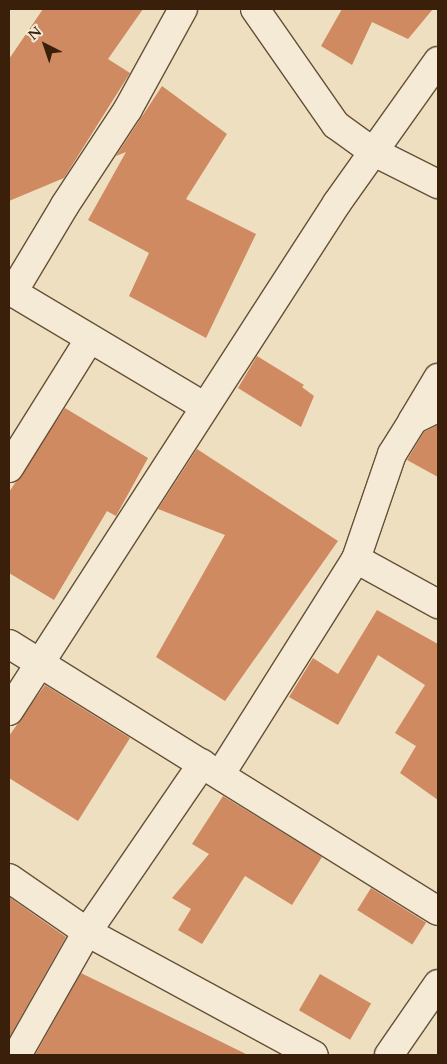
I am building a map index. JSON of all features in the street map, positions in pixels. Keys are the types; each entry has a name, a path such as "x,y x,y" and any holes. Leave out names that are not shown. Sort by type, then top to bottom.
{"street":[{"path":"183,9 128,109 11,291 89,340 205,407"},
{"path":"255,9 336,124 372,151 438,184"},
{"path":"9,711 372,151 438,61"},
{"path":"9,468 89,340"},
{"path":"17,1055 87,932 211,769 356,559 392,454 438,378"},
{"path":"413,420 438,408"},
{"path":"356,559 438,604"},
{"path":"9,644 438,911"},
{"path":"9,878 87,932 314,1055"},
{"path":"389,1055 438,984"}],"building":[{"path":"43,9 143,9 108,59 130,73 64,178 9,201 9,59"},
{"path":"342,9 433,9 408,39 372,22 352,65 321,46"},
{"path":"162,86 227,134 186,199 256,234 206,338 129,296 149,253 88,220 126,152 116,156"},
{"path":"257,356 304,385 302,387 314,396 301,427 238,388"},
{"path":"65,408 148,458 116,516 107,511 54,600 9,573 9,492"},
{"path":"438,425 438,477 407,460 424,432"},
{"path":"197,449 338,541 225,701 156,657 225,535 158,509"},
{"path":"377,610 438,644 438,800 400,773 416,746 395,733 425,685 378,655 338,725 289,697 313,658 338,674"},
{"path":"45,685 130,738 78,821 9,778 9,736"},
{"path":"223,796 322,857 292,905 245,876 202,944 178,930 191,909 172,898 209,854 192,844"},
{"path":"371,888 426,922 412,944 357,910"},
{"path":"9,897 66,937 9,1038"},
{"path":"81,973 248,1055 35,1055"},
{"path":"320,974 371,1003 350,1040 299,1010"}]}
